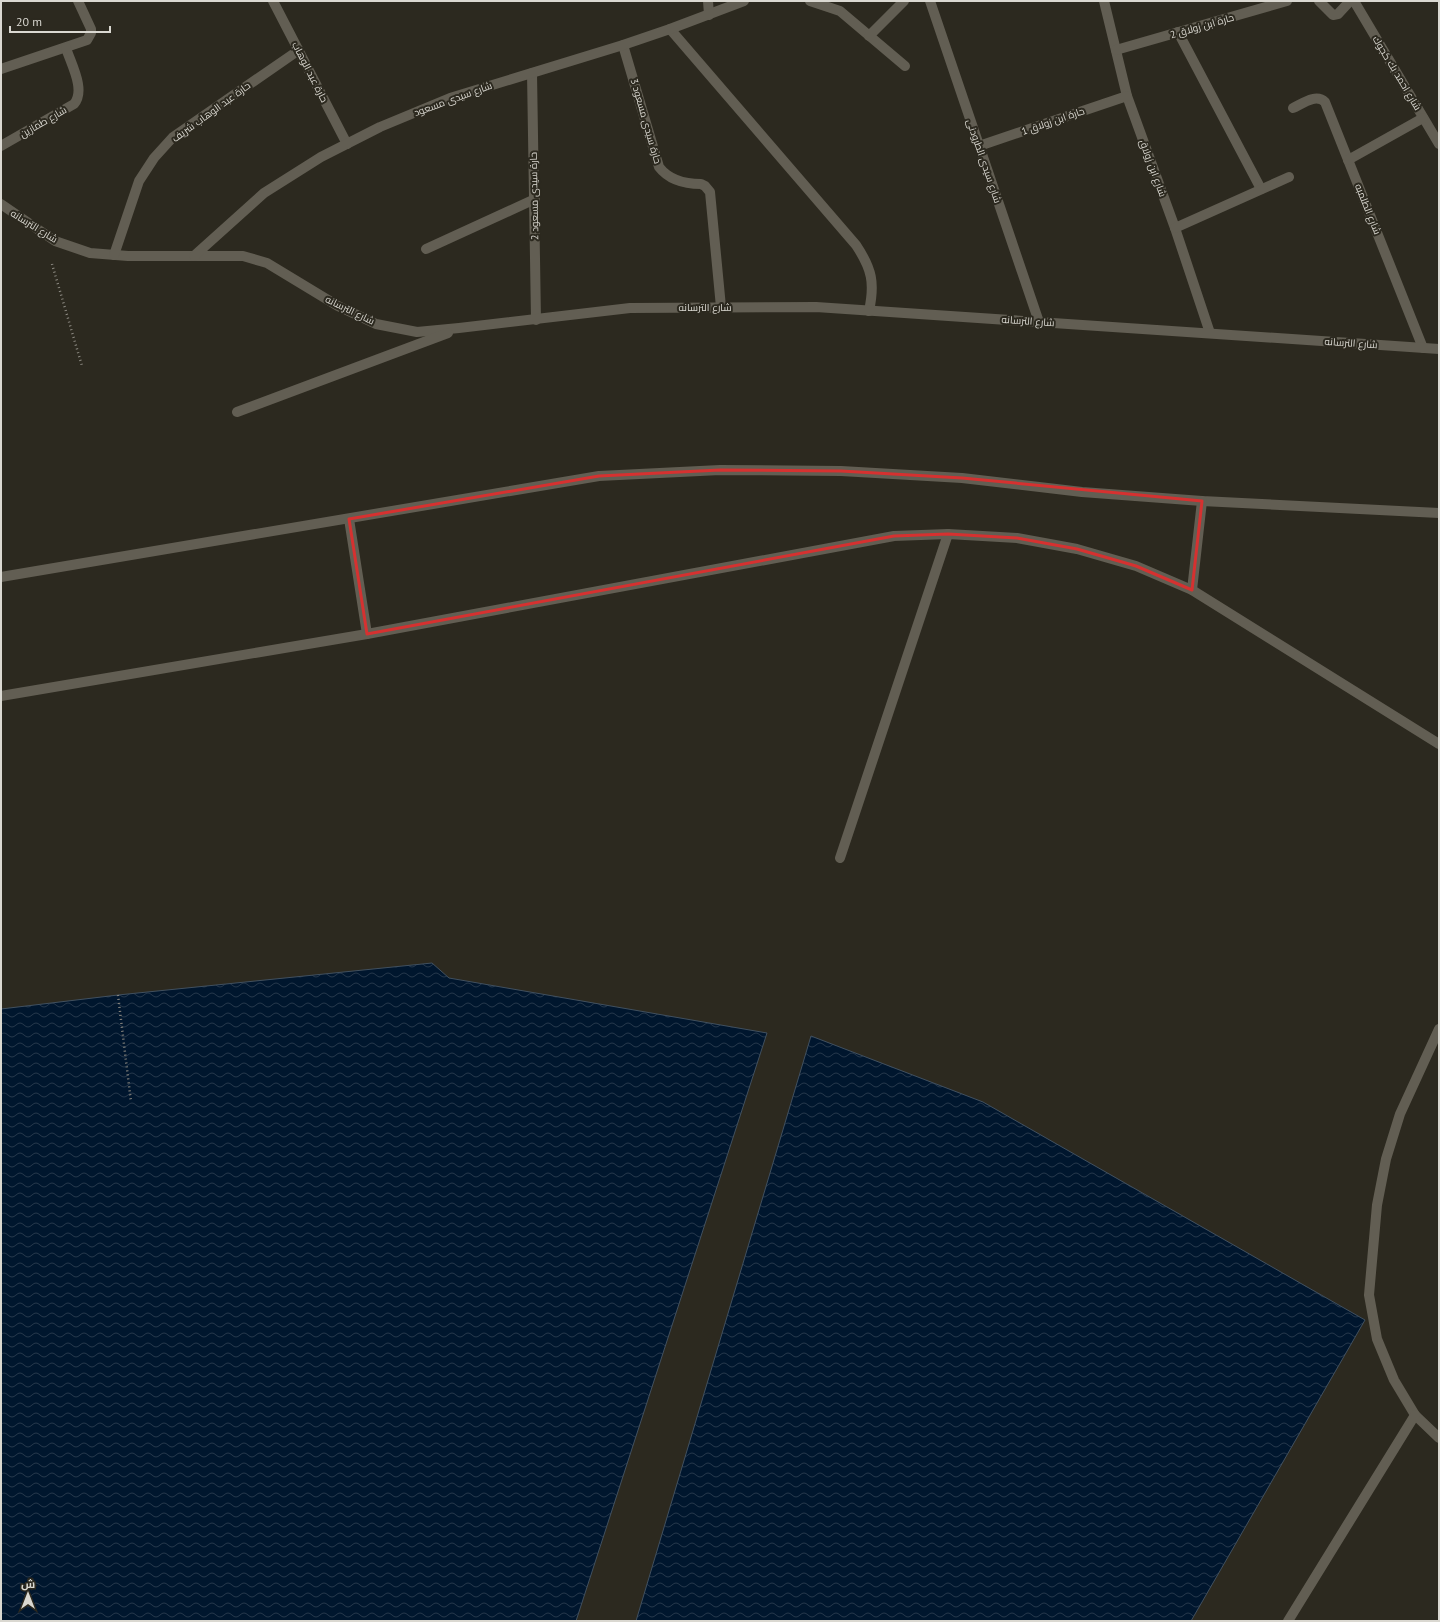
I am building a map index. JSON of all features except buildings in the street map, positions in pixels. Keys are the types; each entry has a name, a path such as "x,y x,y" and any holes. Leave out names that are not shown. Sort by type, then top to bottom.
{"street":[{"path":"1,69 87,40 91,33 90,25 78,1"},
{"name":"حارة عبد الوهاب","path":"273,1 347,144"},
{"path":"708,1 709,15"},
{"name":"شارع سيدى مسعود","path":"194,256 264,193 321,157 380,127 450,98 623,45 744,1"},
{"path":"810,1 840,11 905,66"},
{"path":"869,36 904,1"},
{"name":"شارع سيدى الطرودنى","path":"930,1 1039,322"},
{"name":"شارع ابن زولاق","path":"1104,1 1127,96 1175,228 1210,333"},
{"name":"حارة ابن زولاق 2","path":"1116,50 1287,1"},
{"path":"1320,1 1328,12 1333,15 1338,14 1350,1"},
{"name":"شارع احمد بك كجوك","path":"1354,1 1439,144"},
{"path":"670,29 856,245 866,260 872,276 873,294 869,311"},
{"path":"1178,32 1261,189"},
{"name":"حارة سيدى مسعود 3","path":"623,45 659,167 664,174 672,179 701,184 710,192 721,307"},
{"name":"شارع طمازين","path":"1,146 74,104 78,100 80,90 66,48"},
{"name":"حارة عبد الوهاب شريف","path":"114,255 139,181 154,158 173,137 299,50"},
{"name":"حارة سيدى مسعود 2","path":"532,73 536,320"},
{"name":"حارة ابن زولاق 1","path":"979,146 1127,96"},
{"name":"شارع الطلمبه","path":"1293,108 1315,98 1323,100 1423,348"},
{"path":"1348,160 1423,118"},
{"path":"1175,228 1289,176"},
{"path":"426,249 535,199"},
{"name":"شارع الترسانه","path":"1,204 55,241 90,253 114,255 243,256 267,263 338,306 376,324 417,332 536,320 630,308 816,307 1439,349"},
{"path":"237,412 459,328"},
{"path":"1,577 599,476 720,470 841,472 962,478 1082,492 1202,501 1439,514"},
{"path":"1192,590 1202,501"},
{"path":"349,519 367,634"},
{"path":"840,858 948,534"},
{"path":"1,696 367,634 894,536 948,534 1017,538 1077,548 1136,566 1192,590 1439,744"},
{"path":"1439,1030 1400,1114 1386,1159 1377,1205 1369,1295 1377,1339 1394,1380 1415,1415 1439,1438"},
{"path":"1288,1621 1415,1415"}],"path":[{"path":"43,233 82,366"},
{"path":"118,995 131,1102"}],"highlighted area":[{"path":"720,470 841,471 962,478 1202,501 1192,590 1136,566 1077,549 1017,538 948,534 894,536 367,634 349,519 599,476"}],"water":[{"path":"432,963 449,978 767,1033 576,1621 1,1621 1,1009 118,995"},
{"path":"811,1036 983,1102 1365,1320 1191,1621 636,1621"}]}
